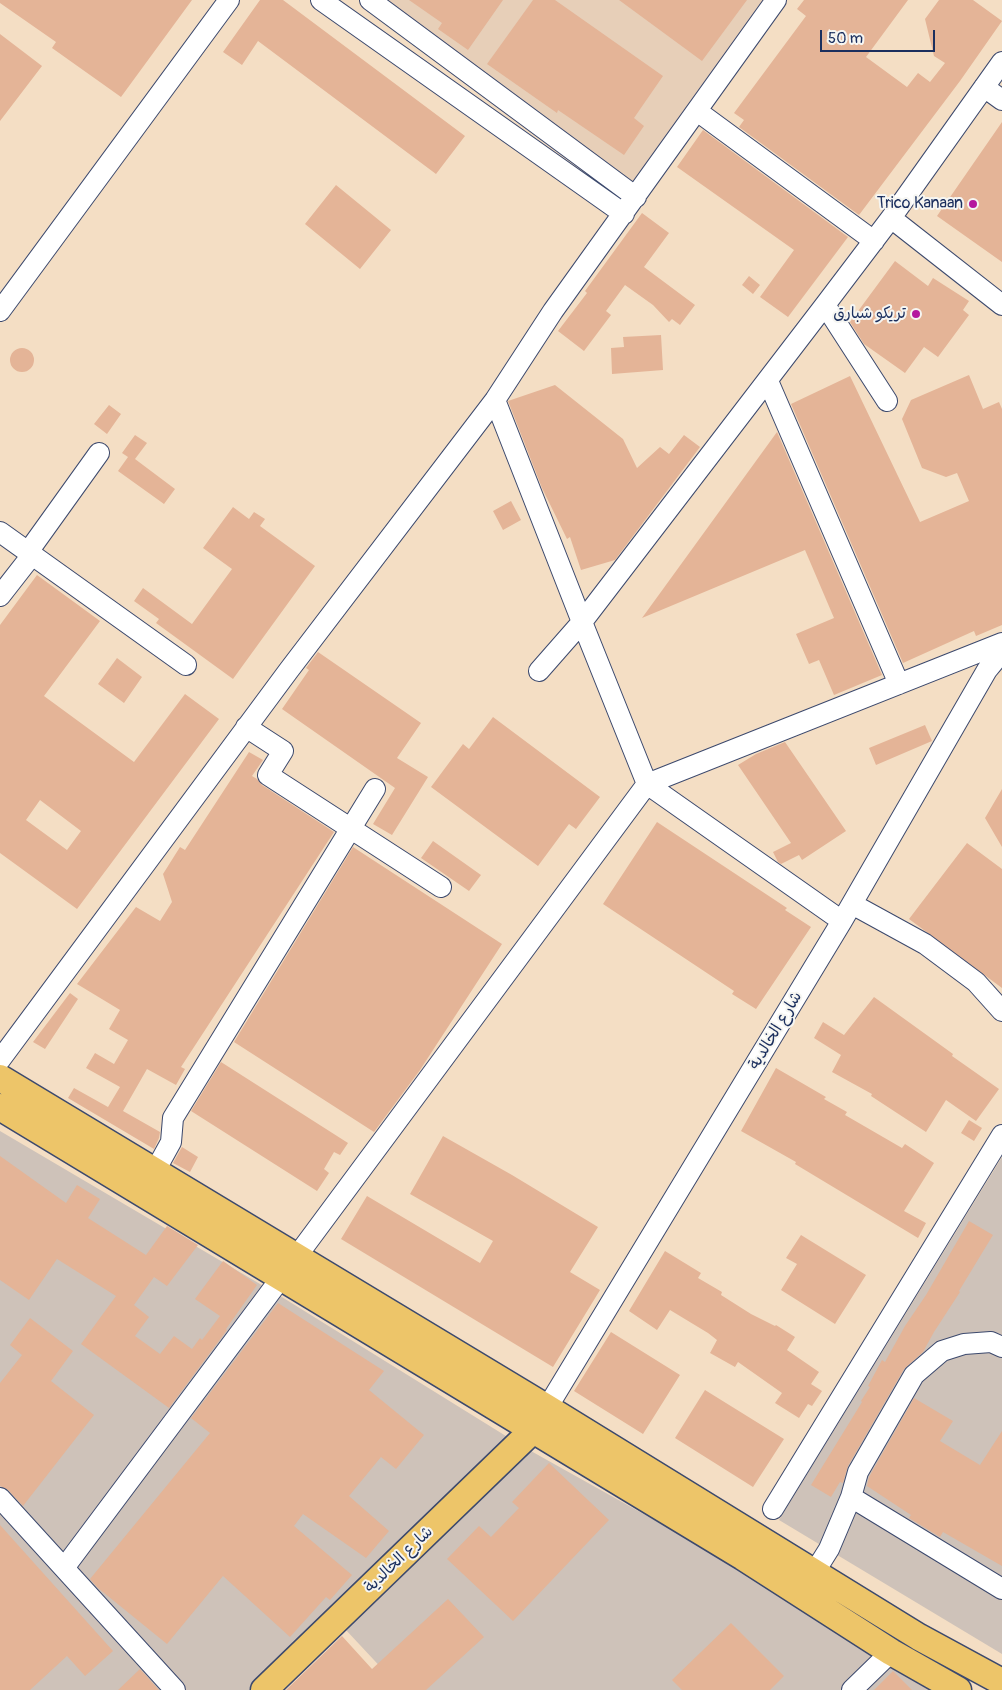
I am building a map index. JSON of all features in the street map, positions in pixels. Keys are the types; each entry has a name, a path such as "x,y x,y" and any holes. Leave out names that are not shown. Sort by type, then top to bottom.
{"main road":[{"path":"0,1078 296,1256 743,1557 891,1652 954,1689"},
{"path":"0,1107 281,1278 540,1419 814,1573 919,1637 1002,1682"},
{"name":"شارع الخالدية","path":"264,1690 540,1419"}],"street":[{"path":"0,310 229,0"},
{"path":"321,0 624,214"},
{"path":"370,0 636,196"},
{"path":"0,1060 246,728 495,400 553,311 776,0"},
{"path":"539,671 582,622 768,381 891,218 1002,62"},
{"path":"984,87 1002,100"},
{"path":"697,111 874,241"},
{"path":"891,218 1000,300"},
{"path":"825,306 887,401"},
{"path":"768,381 899,684"},
{"path":"495,400 647,784 847,913 925,944 976,982 1002,1010"},
{"path":"0,596 99,453"},
{"path":"0,532 186,665"},
{"path":"296,1256 647,784 1002,643"},
{"name":"شارع الخالدية","path":"540,1419 847,913 988,670 1002,652"},
{"path":"246,728 283,751 268,775 441,887"},
{"path":"155,1171 171,1142 173,1118 375,789"},
{"path":"773,1509 1002,1135"},
{"path":"64,1568 281,1278"},
{"path":"814,1573 829,1549 851,1497 858,1472 914,1375 942,1351 964,1344 991,1342 1002,1346"},
{"path":"851,1497 1002,1589"},
{"path":"0,1498 175,1690"},
{"path":"852,1690 891,1652"}],"shaded area":[{"path":"370,0 785,0 636,197"},
{"path":"0,1131 277,1294 522,1446 958,1690 402,1690 345,1629 264,1690 0,1690"},
{"path":"1002,1157 1002,1654 779,1520"}],"building":[{"path":"0,0 192,0 121,97 52,48 56,42 0,3"},
{"path":"260,0 283,0 465,136 436,174 258,41 242,65 223,52"},
{"path":"409,0 503,0 468,50 438,29 442,23"},
{"path":"533,0 555,0 663,76 634,118 644,126 624,155 558,110 557,113 487,64"},
{"path":"619,0 747,0 702,61"},
{"path":"804,0 908,0 866,57 907,87 918,73 930,82 945,63 934,56 925,19 939,0 973,0 1002,21 960,81 859,215 739,127 744,120 734,113 806,16 797,9"},
{"path":"0,34 42,66 0,121"},
{"path":"1002,122 1002,262 937,216"},
{"path":"703,130 848,237 788,317 760,297 794,250 677,167"},
{"path":"336,185 391,230 360,269 305,224"},
{"path":"642,213 669,233 644,267 695,305 680,325 672,319 669,322 653,305 625,285 606,311 611,315 584,351 558,331 587,293 585,291"},
{"path":"895,261 928,286 933,278 969,301 963,310 969,315 938,357 924,347 905,373 864,344 850,322"},
{"path":"749,276 760,285 753,294 742,285"},
{"path":"661,335 663,370 612,374 611,348 624,347 623,337"},
{"path":"22,348 27,349 33,355 33,365 27,371 22,372 17,371 11,365 10,360 11,355 17,349"},
{"path":"969,375 983,409 999,402 1002,409 1002,625 976,636 974,631 903,663 791,404 850,376 920,522 969,501 957,473 946,477 922,468 902,419 911,400"},
{"path":"555,385 623,439 637,468 660,447 669,454 684,435 700,447 615,560 581,570 570,537 567,539 542,488 508,401"},
{"path":"109,405 121,414 107,434 94,424"},
{"path":"777,432 882,675 834,695 819,660 809,664 796,634 834,618 805,550 642,618"},
{"path":"135,435 147,443 135,459 175,489 164,504 118,471 128,457 122,453"},
{"path":"511,501 521,520 503,530 493,511"},
{"path":"233,507 249,519 254,512 265,519 260,526 315,566 233,679 156,623 159,619 134,601 143,588 192,624 232,569 203,548"},
{"path":"37,575 100,621 44,696 134,762 185,694 219,719 77,909 0,853 0,625","holes":["40,800 81,831 67,850 26,820"]},
{"path":"318,652 421,723 397,758 428,777 392,835 373,824 395,788 282,709 309,670 306,668"},
{"path":"117,658 142,677 124,703 98,684"},
{"path":"493,717 600,797 576,829 569,824 538,866 431,787 463,744 469,749"},
{"path":"925,725 932,741 876,765 869,748"},
{"path":"785,742 846,831 802,860 799,855 781,864 773,852 791,843 738,765 756,754"},
{"path":"249,752 263,760 252,776 262,785 334,832 181,1067 185,1069 176,1085 147,1069 123,1111 160,1132 154,1149 68,1098 74,1088 108,1107 120,1087 86,1068 95,1053 114,1064 128,1040 109,1029 120,1010 77,984 136,907 160,921 172,902 163,874 180,847 185,850"},
{"path":"1002,789 1002,847 985,818"},
{"path":"657,822 787,908 785,910 811,927 756,1009 732,994 734,991 603,904"},
{"path":"433,841 481,875 469,891 421,858"},
{"path":"967,843 1002,869 1002,988 909,919"},
{"path":"353,847 502,944 420,1070 374,1132 234,1042"},
{"path":"70,993 78,999 45,1049 33,1042"},
{"path":"874,997 999,1089 976,1121 946,1100 926,1132 871,1096 872,1094 832,1072 841,1055 814,1038 823,1022 844,1035"},
{"path":"221,1062 348,1143 340,1155 334,1152 324,1169 329,1173 317,1191 191,1111"},
{"path":"776,1068 826,1097 824,1099 847,1112 845,1115 902,1148 905,1144 934,1163 904,1211 926,1223 918,1238 795,1164 796,1162 741,1131"},
{"path":"969,1120 982,1128 974,1141 961,1133"},
{"path":"443,1136 598,1227 570,1272 600,1290 553,1367 341,1239 367,1196 480,1263 493,1241 410,1194"},
{"path":"182,1147 198,1157 190,1172 173,1163"},
{"path":"0,1156 66,1203 77,1185 100,1199 88,1218 146,1255 167,1226 198,1245 167,1286 154,1277 134,1305 149,1317 135,1336 160,1354 174,1336 192,1349 200,1338 202,1340 220,1316 195,1299 223,1261 257,1285 227,1330 169,1408 81,1344 116,1296 57,1259 29,1300 0,1280"},
{"path":"969,1221 993,1235 923,1352 904,1369 848,1466 843,1483 840,1482 831,1497 811,1485 862,1402 882,1360 885,1362"},
{"path":"801,1235 866,1275 835,1324 781,1290 797,1264 786,1258"},
{"path":"665,1251 701,1273 698,1278 722,1292 721,1295 751,1314 776,1325 795,1337 787,1350 819,1372 811,1384 822,1391 812,1406 808,1404 799,1418 775,1403 782,1393 738,1362 735,1367 710,1353 717,1340 708,1333 670,1310 657,1330 629,1311"},
{"path":"278,1303 384,1371 369,1390 424,1435 396,1469 381,1457 349,1496 389,1531 366,1558 303,1514 294,1526 352,1575 330,1600 326,1597 290,1637 223,1576 167,1644 98,1588 90,1579 210,1433 191,1418"},
{"path":"30,1318 73,1351 51,1381 94,1415 23,1506 8,1490 0,1486 0,1383 22,1355 10,1345"},
{"path":"611,1332 680,1375 643,1434 574,1391"},
{"path":"705,1390 784,1439 753,1487 675,1438"},
{"path":"914,1398 953,1421 940,1441 980,1465 1002,1431 1002,1566 943,1532 940,1537 909,1518 911,1515 867,1486 869,1477"},
{"path":"549,1463 609,1520 513,1621 447,1559 479,1526 491,1537 519,1508 512,1502"},
{"path":"0,1525 113,1651 85,1676 67,1656 30,1690 0,1690"},
{"path":"448,1599 484,1637 426,1690 286,1690 342,1636 372,1669"},
{"path":"731,1623 784,1676 770,1690 682,1690 672,1680"},
{"path":"140,1669 159,1690 118,1690"},
{"path":"893,1671 912,1690 874,1690"}],"place":[{"name":"Trico Kanaan","path":"973,204"},
{"name":"تريكو شبارق","path":"916,314"}]}
